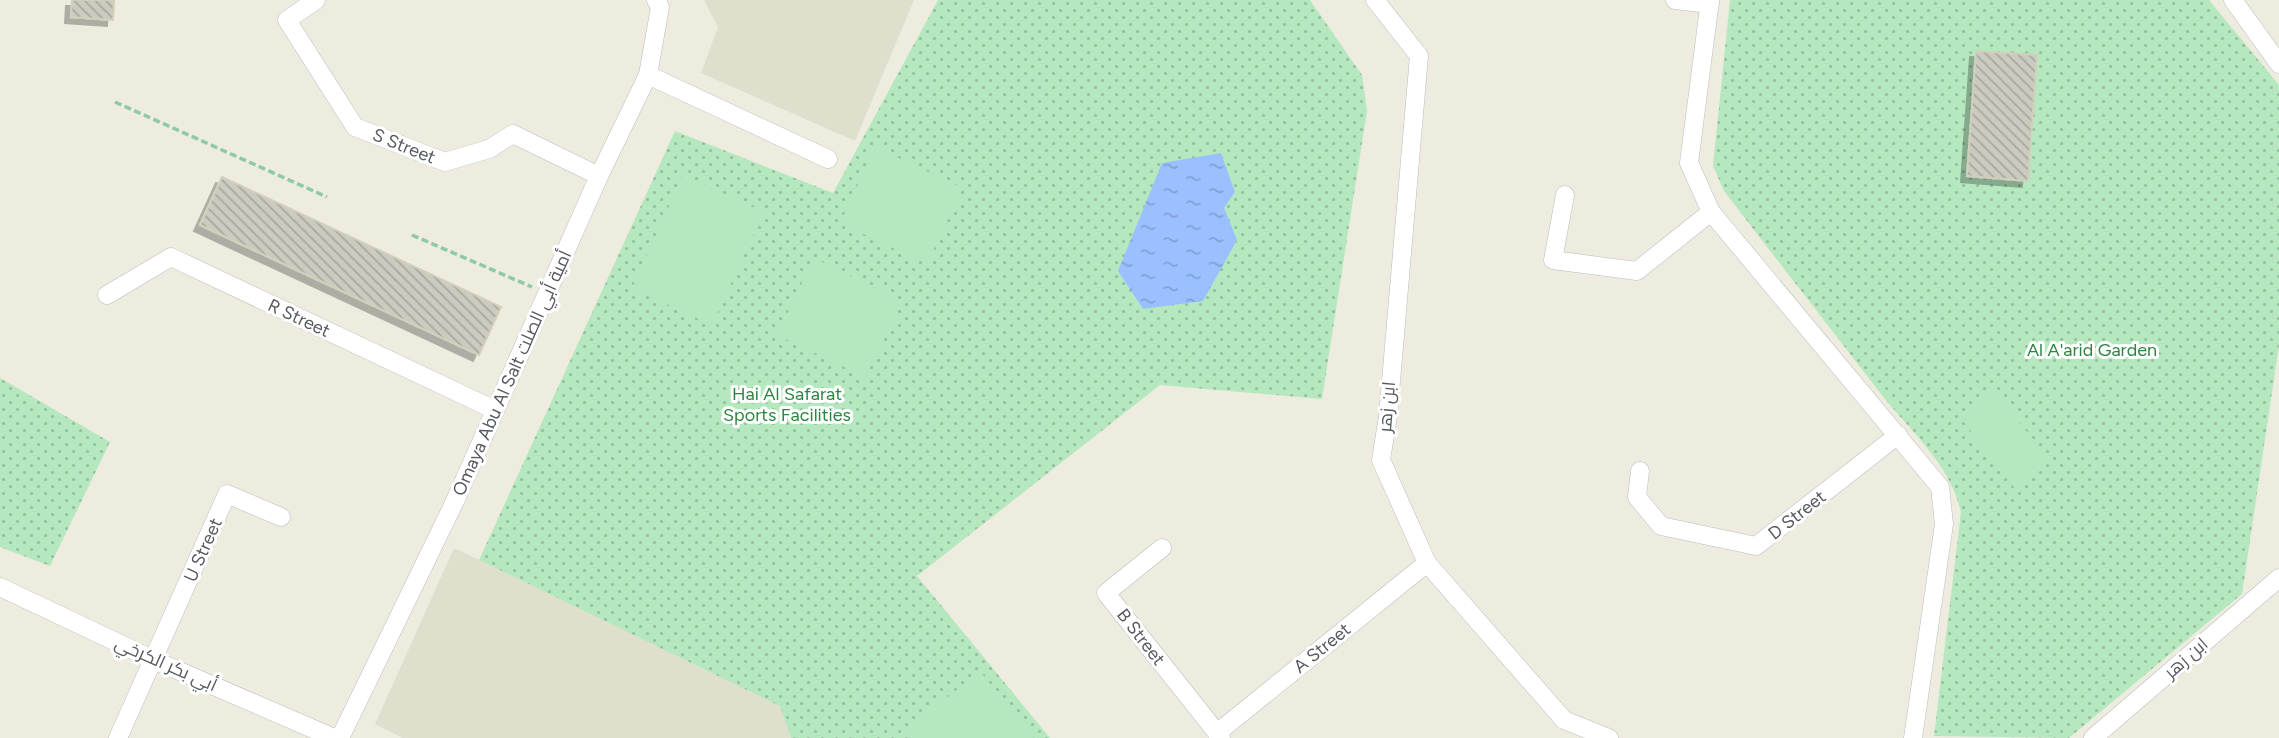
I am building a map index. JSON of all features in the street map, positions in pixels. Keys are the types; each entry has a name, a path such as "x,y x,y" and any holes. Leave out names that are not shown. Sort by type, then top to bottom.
{"street":[{"name":"S Street","path":"316,0 287,20 355,127 445,162 489,149 513,134 599,176"},
{"name":"Omaya Abu Al Salt أمية أبي الصلت","path":"337,738 495,410 599,176 648,75 660,7 656,0"},
{"name":"ابن زهر","path":"1376,0 1419,55 1388,416 1381,460 1427,563 1564,720 1609,738"},
{"path":"1675,0 1710,2 1689,163 1711,212 1940,488 1944,524 1913,738"},
{"path":"2232,0 2279,64"},
{"path":"648,75 828,159"},
{"path":"1565,195 1553,260 1637,271 1711,212"},
{"name":"R Street","path":"107,295 171,257 495,410"},
{"name":"D Street","path":"1640,471 1637,497 1661,526 1756,546 1898,435"},
{"name":"U Street","path":"154,660 228,494 281,517"},
{"name":"B Street","path":"1162,548 1106,593 1219,735"},
{"name":"A Street","path":"1219,735 1427,563"},
{"name":"ابن زهر","path":"2093,738 2279,578"},
{"name":"أبي بكر الكرخي","path":"0,587 154,660 337,738"},
{"path":"118,738 154,660"}],"path":[{"path":"114,102 327,197"},
{"path":"412,235 547,293"}],"shaded area":[{"path":"704,0 914,0 855,141 701,73 718,27"},
{"path":"454,548 781,706 791,738 403,738 375,724"}],"green space":[{"name":"Hai Al Safarat Sports Facilities","path":"938,0 1310,0 1362,75 1367,111 1322,399 1160,385 917,576 1050,738 791,738 780,706 479,560 675,131 833,193"},
{"name":"Al A'arid Garden","path":"1730,0 2209,0 2279,85 2279,345 2242,594 2069,738 1934,736 1961,512 1948,479 1928,449 1881,394 1724,191 1713,166"},
{"path":"875,147 963,188 927,264 840,223"},
{"path":"683,175 764,212 712,325 632,288"},
{"path":"814,258 903,301 865,377 777,335"},
{"path":"0,378 110,442 50,566 0,547"},
{"path":"1995,390 2050,462 2015,489 1960,417"},
{"path":"980,671 1034,738 909,738 904,732"}],"water":[{"path":"1221,153 1235,192 1224,208 1237,240 1203,301 1143,309 1118,271 1162,163"}],"building":[{"path":"72,0 114,0 113,20 71,17"},
{"path":"1976,51 2037,55 2028,181 1967,176"},
{"path":"222,177 501,307 479,355 200,225"}]}
